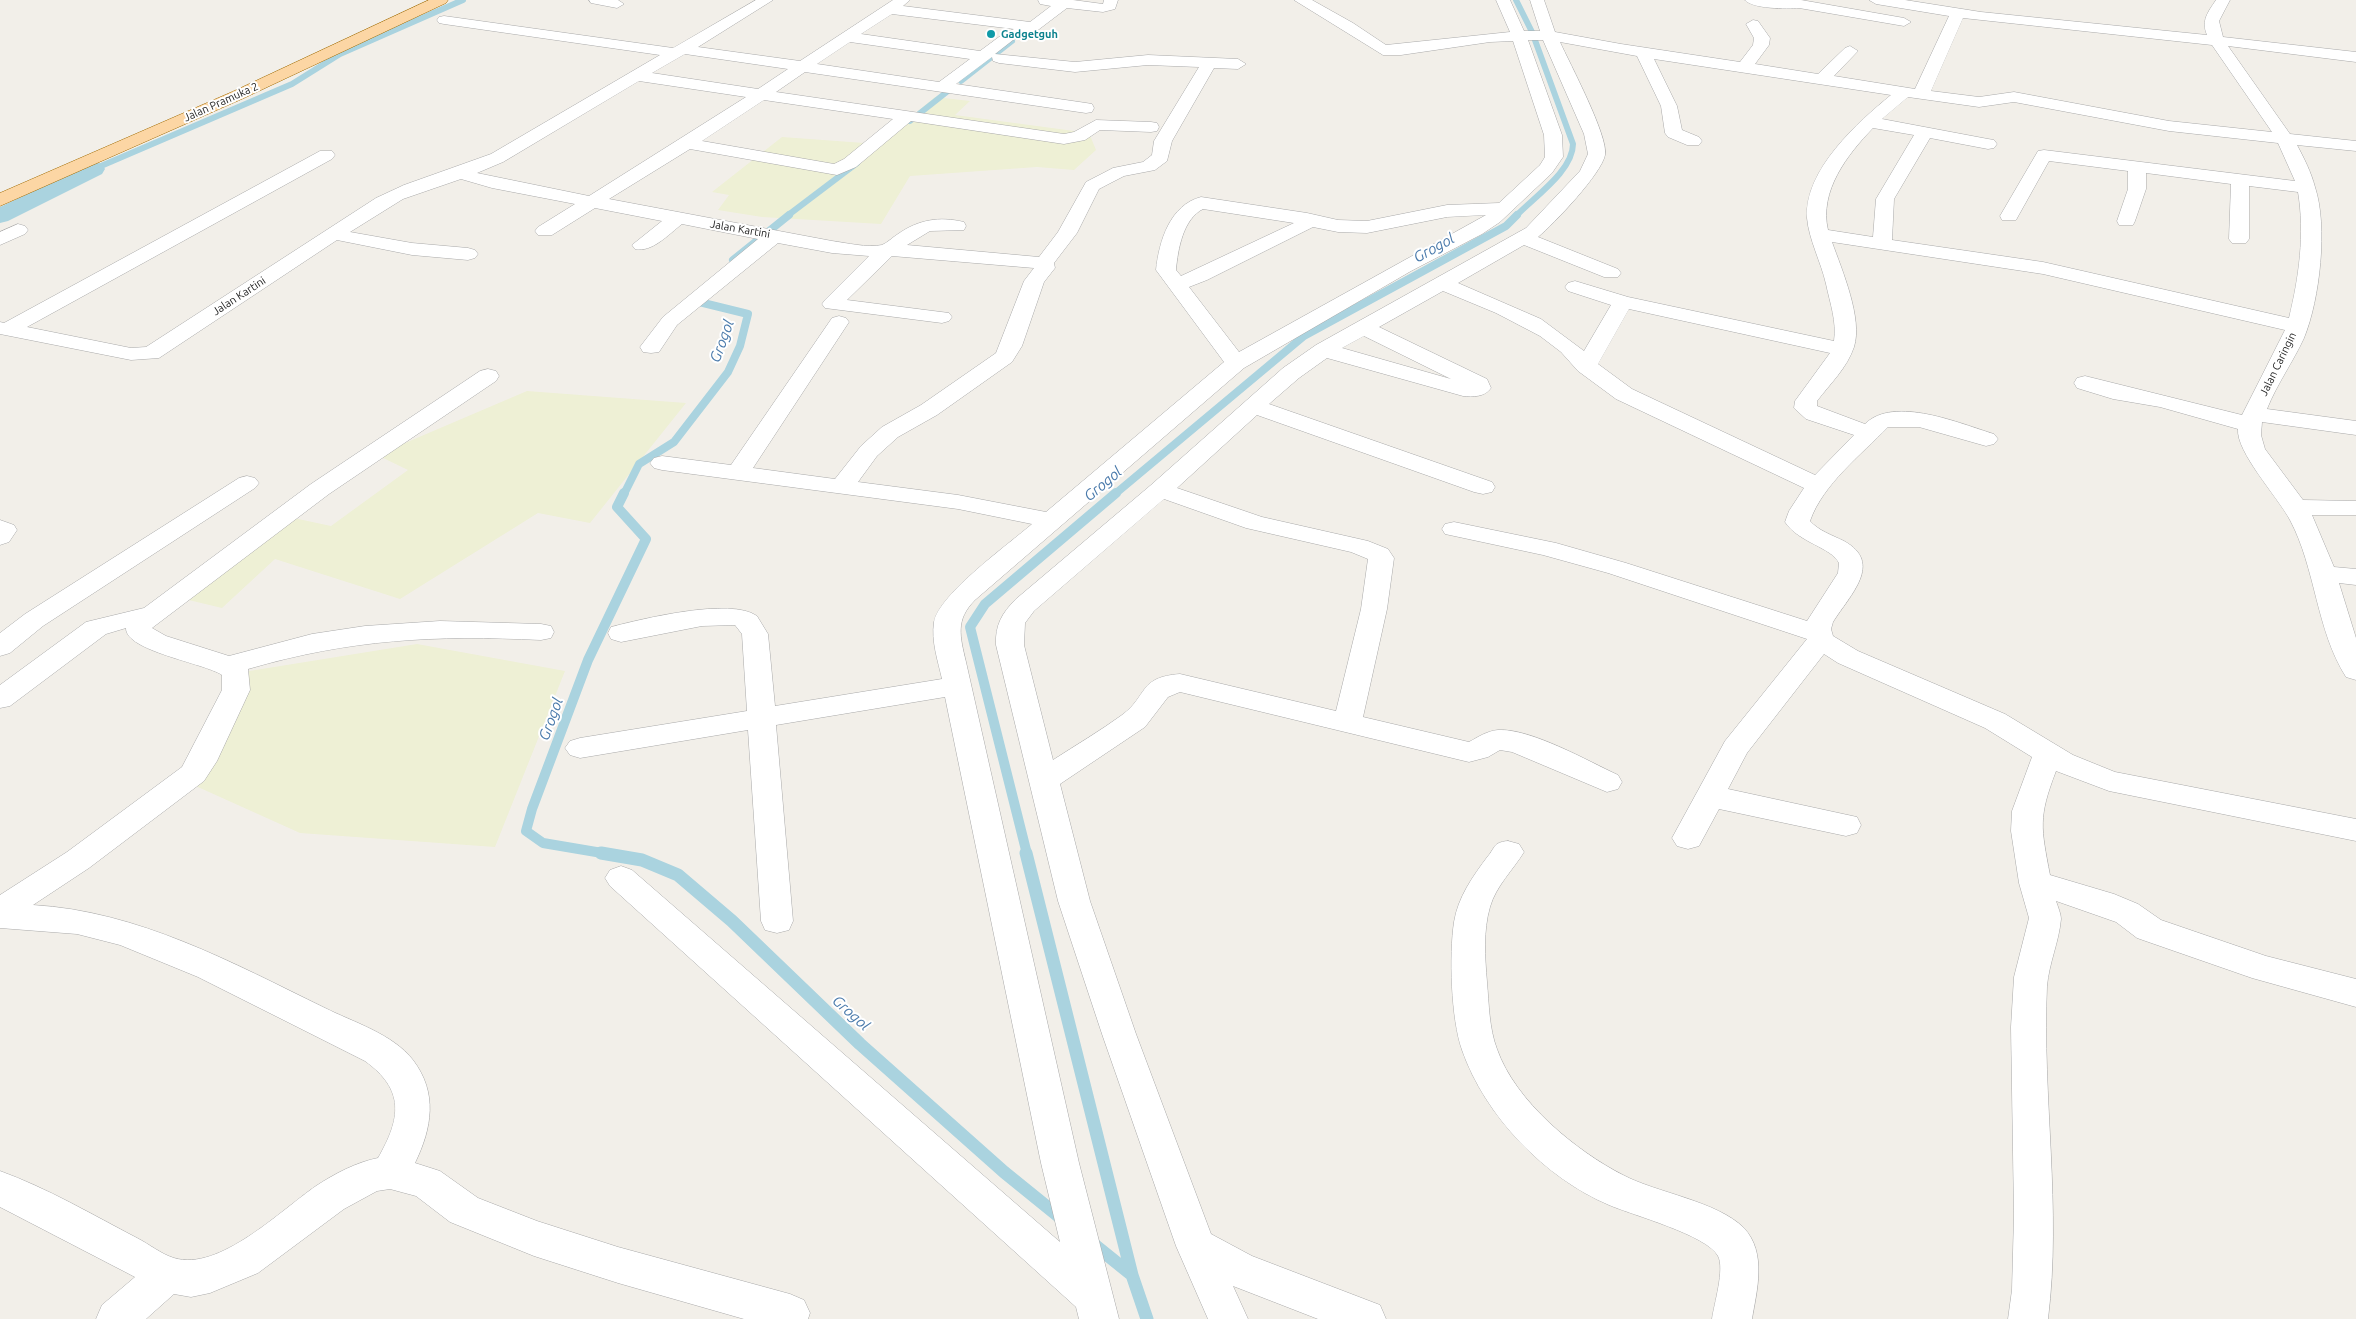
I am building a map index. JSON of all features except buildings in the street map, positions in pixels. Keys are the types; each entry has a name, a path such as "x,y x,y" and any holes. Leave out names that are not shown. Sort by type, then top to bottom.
{"main road":[{"name":"Jalan Pramuka 2","path":"0,200 258,86 440,0"}],"street":[{"path":"596,0 617,4"},
{"name":"Jalan Kartini","path":"4,328 131,354 151,353 332,234 409,188 464,173 497,158 562,122 766,0"},
{"path":"545,231 687,143 902,0"},
{"path":"1041,0 1108,7 1111,0"},
{"path":"1094,1296 1060,1163 957,686 948,619 966,594 1236,363 1404,267 1468,234 1504,208 1546,169 1555,151 1553,135 1521,36 1502,0"},
{"path":"1228,1319 1196,1246 1119,1034 1077,910 1010,645 1009,624 1014,615 1025,605 1160,490 1291,373 1324,350 1524,238 1555,210 1588,173 1597,154 1593,134 1582,106 1548,35 1537,0"},
{"path":"1752,0 1783,5 1799,4 1914,23"},
{"path":"1876,0 1955,21 2219,40 2356,57"},
{"name":"Jalan Caringin","path":"2223,0 2212,18 2211,24 2219,40 2283,137 2307,188 2310,204 2310,258 2294,336 2252,420"},
{"path":"1306,3 1331,2"},
{"path":"960,88 1068,3"},
{"path":"1306,3 1348,26 1370,44 1383,50 1400,50 1473,39 1548,35 1643,52 1987,103 2014,97 2169,126 2356,146"},
{"path":"888,9 1028,33"},
{"path":"444,20 802,66 1086,108"},
{"path":"1933,26 1955,21"},
{"path":"1870,433 1814,414 1805,408 1806,401 1842,349 1845,329 1834,271 1821,234 1816,212 1828,173 1837,158 1869,122 1913,92 1931,68 1955,21"},
{"path":"1745,67 1761,45 1762,38 1753,24"},
{"path":"944,86 1012,34 1028,33"},
{"path":"848,37 982,56"},
{"path":"1823,78 1850,51"},
{"path":"1643,52 1668,106 1674,134 1693,141"},
{"path":"1000,58 1065,67 1103,66 1148,60 1238,64"},
{"path":"842,486 858,463 876,443 1004,357 1011,346 1034,281 1067,233 1092,186 1119,172 1149,166 1161,157 1163,141 1180,109 1191,96 1209,63"},
{"path":"638,76 1064,139 1079,136 1096,126 1151,127"},
{"path":"687,143 838,170 915,116"},
{"path":"1869,122 1988,144"},
{"path":"1882,244 1886,199 1925,132"},
{"path":"4,328 326,155"},
{"path":"2009,216 2044,155 2307,188"},
{"path":"2126,221 2137,190 2138,167"},
{"name":"Jalan Kartini","path":"464,173 472,178 492,183 848,249 1045,264"},
{"path":"2239,239 2240,181"},
{"path":"1236,363 1166,270 1168,255 1180,220 1192,205 1212,203 1293,215 1303,217 1308,221 1338,226 1367,226 1448,211 1504,208"},
{"path":"642,245 678,218"},
{"path":"1177,284 1200,276 1308,221"},
{"path":"942,317 832,304 849,285 889,251 922,227 937,224 957,226"},
{"path":"0,239 18,230"},
{"path":"332,234 412,249 468,254"},
{"path":"652,346 670,321 766,234"},
{"path":"1821,234 2050,269 2296,326"},
{"path":"1524,238 1611,273"},
{"path":"1443,284 1542,329 1559,340 1586,366 1612,387 1631,398 1820,486"},
{"path":"1575,287 1622,302 1842,349"},
{"path":"1586,366 1622,302"},
{"path":"738,472 839,322"},
{"path":"1324,350 1463,389 1474,390 1480,388 1479,384 1364,328"},
{"path":"0,911 78,860 193,774 202,762 236,690 236,671 229,665 153,641 142,635 138,630 141,623 320,489 488,376"},
{"path":"2085,383 2121,394 2252,420 2356,428"},
{"path":"1253,406 1483,487"},
{"path":"1688,838 1735,748 1820,637 1820,622 1851,573 1852,561 1845,552 1807,532 1797,522 1800,513 1820,486 1880,422 1896,417 1918,420 1986,439"},
{"path":"2252,420 2249,435 2252,445 2295,507 2305,526 2323,573 2348,657 2356,671"},
{"path":"662,463 842,486 992,508 1052,521"},
{"path":"0,647 34,620 247,483"},
{"path":"1160,490 1255,523 1359,546 1379,554 1381,558 1374,609 1348,722"},
{"path":"2295,507 2356,508"},
{"path":"0,527 5,530 0,537"},
{"path":"1454,529 1547,548 1626,570 1820,637 1848,657 1988,718 2075,768 2109,782 2356,830"},
{"path":"2323,573 2356,577"},
{"path":"0,699 96,628 117,621 149,616"},
{"path":"621,633 721,617 744,619 752,625 755,634 777,921"},
{"path":"229,665 339,638 461,628 541,632"},
{"path":"1043,781 1135,720 1158,690 1168,684 1190,685 1469,752 1478,750 1497,740 1520,744 1608,782"},
{"path":"580,748 957,686"},
{"path":"2028,1319 2032,1290 2033,1215 2028,1027 2031,977 2045,918 2035,883 2026,831 2027,811 2049,752"},
{"path":"1709,796 1846,825"},
{"path":"1508,852 1474,905 1471,923 1469,964 1480,1052 1502,1092 1531,1128 1569,1162 1589,1176 1614,1189 1715,1229 1732,1243 1738,1261 1732,1319"},
{"path":"621,878 1094,1296"},
{"path":"2035,883 2103,903 2127,913 2149,929 2264,969 2356,994"},
{"path":"0,916 83,922 190,959 246,983 349,1036 392,1062 404,1075 412,1096 414,1112 410,1138 390,1172"},
{"path":"0,1188 125,1251 167,1275 191,1279 224,1269 257,1252 344,1190 370,1176 390,1172 427,1183 464,1210 534,1238 618,1265 790,1313"},
{"path":"1196,1246 1238,1269 1366,1319"},
{"path":"116,1319 167,1275"}],"green space":[{"path":"935,97 970,101 955,115 1089,133 1096,150 1074,170 1037,167 910,176 881,224 762,217 718,210 729,195 712,192 782,137 878,144"},
{"path":"527,391 686,403 590,523 538,513 400,599 275,559 222,608 176,597 275,514 331,526 408,470 377,455"},
{"path":"417,644 565,671 495,847 300,833 189,783 237,673"}],"waterway":[{"path":"94,169 292,84 340,54 463,0"},
{"name":"Grogol","path":"1516,0 1532,32 1573,144 1567,164 1560,174 1516,216"},
{"name":"Grogol","path":"961,81 1012,41"},
{"name":"Grogol","path":"910,121 948,91"},
{"name":"Grogol","path":"787,216 857,163"},
{"path":"0,216 94,169"},
{"name":"Grogol","path":"733,260 789,215"},
{"name":"Grogol","path":"1115,494 1304,336 1506,226 1516,216"},
{"name":"Grogol","path":"624,494 639,464 674,442 728,372 740,346 748,314 691,300"},
{"name":"Grogol","path":"608,854 543,843 526,831 532,809 588,660 646,539 617,507 624,493"},
{"name":"Grogol","path":"1027,854 970,627 985,604 1116,493"},
{"name":"Grogol","path":"601,853 642,860 678,875 732,921 860,1044 1004,1172 1062,1219"},
{"name":"Grogol","path":"1026,853 1132,1275"},
{"name":"Grogol","path":"1091,1242 1132,1275"},
{"name":"Grogol","path":"1132,1275 1147,1319"}],"place":[{"name":"Gadgetguh","path":"991,34"}]}
